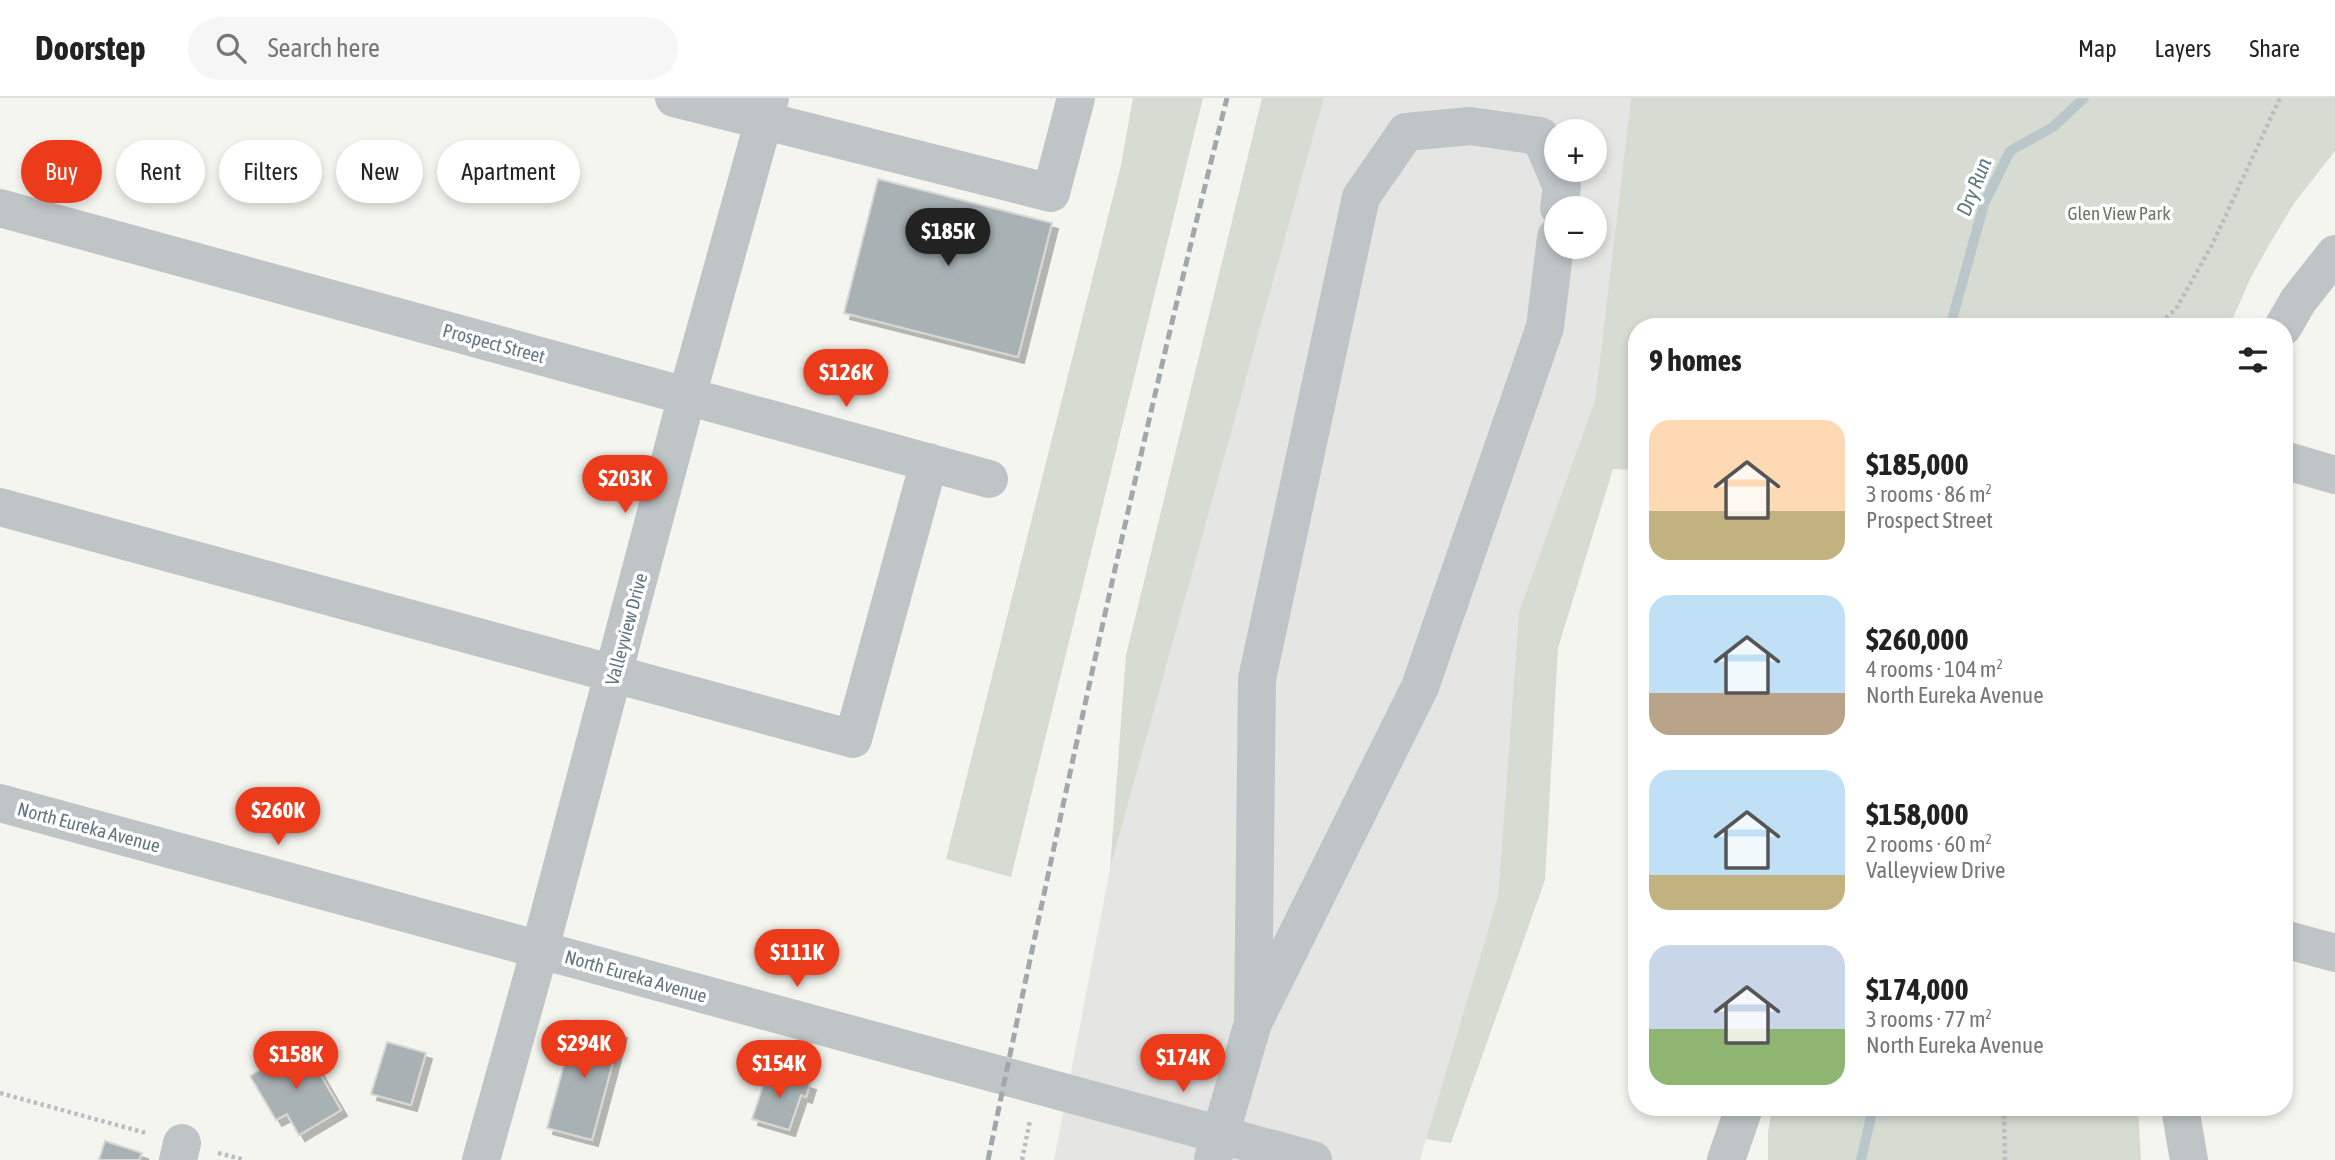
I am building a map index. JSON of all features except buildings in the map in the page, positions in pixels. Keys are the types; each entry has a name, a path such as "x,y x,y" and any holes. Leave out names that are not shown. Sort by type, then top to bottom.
{"street":[{"path":"674,98 767,110 1051,193 1076,98"},
{"name":"Valleyview Drive","path":"481,1160 767,110"},
{"path":"1253,1023 1257,678 1361,197 1406,132 1470,127 1540,136 1562,187 1561,196"},
{"name":"Prospect Street","path":"0,208 989,479"},
{"path":"2288,318 2298,301 2335,254"},
{"path":"1218,1148 1253,1023 1420,687 1545,327 1553,259"},
{"path":"0,507 853,739 929,462"},
{"path":"2293,463 2335,475"},
{"name":"North Eureka Avenue","path":"0,803 540,949 1218,1148 1313,1160"},
{"path":"2293,941 2335,953"},
{"path":"1726,1160 1741,1116"},
{"path":"2181,1116 2189,1160"}],"path":[{"path":"2166,318 2176,309 2212,245 2280,98"},
{"path":"0,1093 180,1151 244,1160"},
{"path":"2004,1116 2004,1160"}],"shaded area":[{"path":"1324,98 1631,98 1595,400 1519,612 1498,896 1420,1160 1054,1160 1110,869"}],"green space":[{"path":"1133,98 1203,98 1011,877 946,859 1121,165"},
{"path":"1262,98 1324,98 1110,869 1126,655"},
{"name":"Glen View Park","path":"1631,98 2335,98 2335,151 2295,202 2251,277 2233,318 1628,318 1628,470 1613,469 1558,648 1545,880 1451,1143 1426,1139 1498,896 1519,612 1595,400"},
{"path":"1771,1116 2138,1116 2141,1160 1768,1160"}],"waterway":[{"name":"Dry Run","path":"1952,318 1984,204 2010,151 2053,127 2084,98"},
{"name":"Dry Run","path":"1861,1160 1871,1116"}],"railway":[{"path":"988,1160 1102,628 1227,98"}]}
